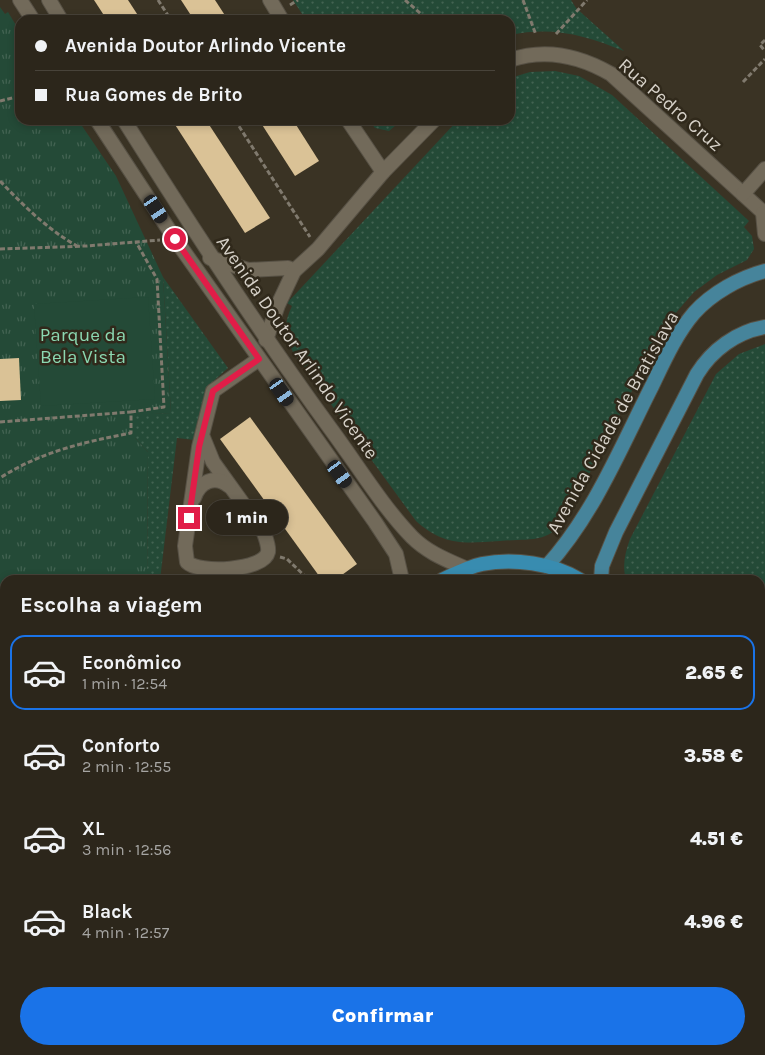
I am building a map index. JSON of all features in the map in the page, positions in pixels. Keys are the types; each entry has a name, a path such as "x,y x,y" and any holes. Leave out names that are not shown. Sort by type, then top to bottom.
{"highway":[{"path":"453,575 482,564 514,562 547,566 568,575"}],"main road":[{"name":"Avenida Cidade de Bratislava","path":"547,566 565,546 593,502 686,323 704,304 725,288 765,269"},
{"path":"601,575 602,566 616,532 696,374 707,359 721,346 746,333 765,327"}],"street":[{"path":"20,0 30,15"},
{"path":"49,0 58,15"},
{"path":"270,0 279,15"},
{"name":"Rua Pedro Cruz","path":"515,59 528,56 556,55 585,61 598,66 622,83 764,214 765,234"},
{"name":"Avenida Doutor Arlindo Vicente","path":"100,125 175,239 396,554 401,575"},
{"name":"Avenida Doutor Arlindo Vicente","path":"127,125 210,258 266,340 412,537 432,554 467,569"},
{"path":"351,125 383,172"},
{"path":"266,340 278,305 294,271 318,249 383,172 429,125"},
{"path":"743,194 765,169"},
{"path":"210,258 248,270 288,268 294,271"},
{"path":"202,435 213,462 264,533 268,552 264,559 252,566 206,569 191,566 185,555 185,546 202,435 213,391 259,359"},
{"path":"191,504 196,491 204,483 218,480 230,487"}],"path":[{"path":"158,0 168,15"},
{"path":"405,0 422,15"},
{"path":"523,0 536,35"},
{"path":"556,34 587,0"},
{"path":"765,40 760,45 765,51"},
{"path":"743,82 765,59"},
{"path":"0,101 15,97"},
{"path":"238,125 318,249"},
{"path":"0,181 38,219 56,234 78,246"},
{"path":"0,249 175,239"},
{"path":"0,422 131,412 164,407 157,280 136,242"},
{"path":"0,478 22,464 76,444 131,433 131,412"},
{"path":"268,552 287,559 304,575"}],"green space":[{"path":"293,0 571,0 576,8 624,51 596,40 568,34 540,31 515,34 515,15 303,15"},
{"name":"Parque da Bela Vista","path":"0,7 5,14 8,12 15,24 15,125 81,125 116,176 163,277 171,413 135,415 135,438 148,452 147,575 0,575"},
{"path":"555,71 579,76 612,95 749,221 744,227 752,236 754,249 747,260 717,275 694,292 674,315 652,352 568,515 561,525 546,536 538,538 456,542 436,535 416,521 293,352 286,329 286,323 292,306 287,303 453,125 515,125 515,76 530,72"},
{"path":"372,125 396,125 389,131 375,128"},
{"path":"163,277 228,368 208,386 195,440 177,438 161,575 147,575 148,452 135,438 135,414 171,413"},
{"path":"148,297 155,399 41,406 34,304"},
{"path":"765,344 765,575 625,575 625,554 630,539 716,374 739,354"}],"building":[{"path":"94,0 128,0 138,15 104,15"},
{"path":"181,0 215,0 225,15 191,15"},
{"path":"175,125 209,125 270,218 245,233"},
{"path":"262,125 296,125 319,161 295,176"},
{"path":"19,358 21,400 0,401 0,359"},
{"path":"250,417 357,564 342,575 318,575 220,439"}],"route":[{"path":"175,239 259,359 213,391 199,447 189,518"}]}
